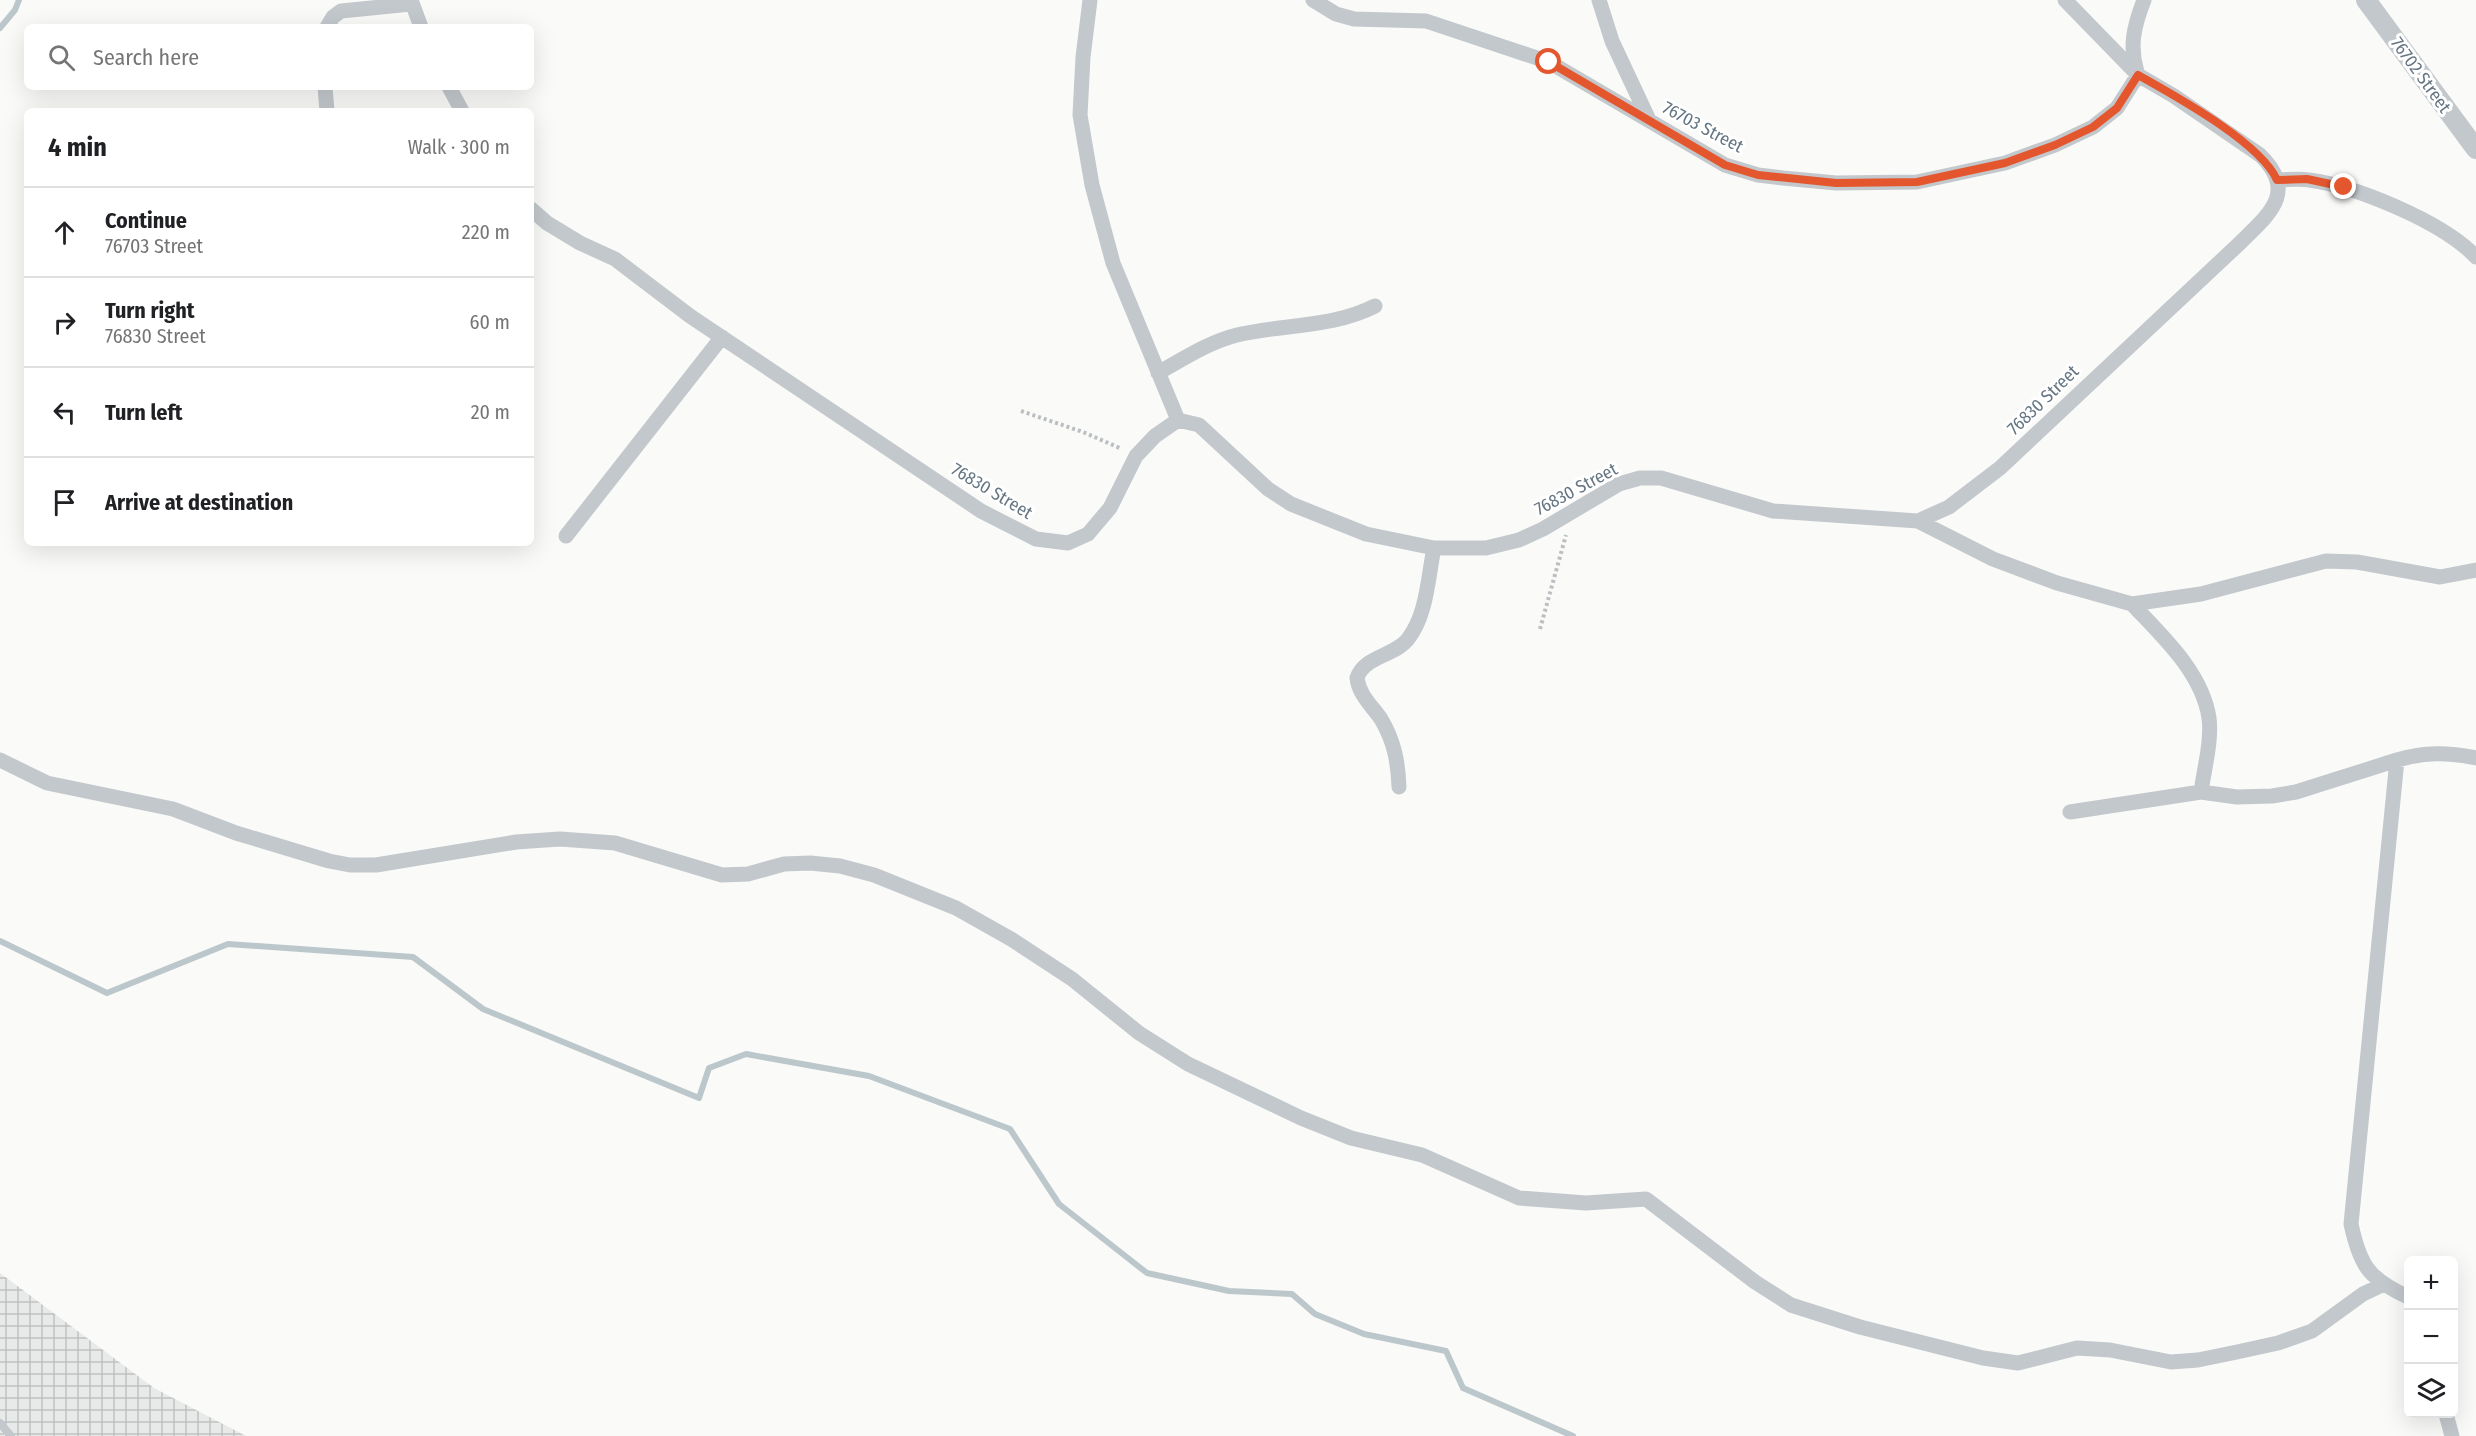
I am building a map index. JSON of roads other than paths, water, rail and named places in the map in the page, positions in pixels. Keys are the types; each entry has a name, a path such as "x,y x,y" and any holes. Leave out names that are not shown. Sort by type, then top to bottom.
{"street":[{"path":"1090,0 1083,57 1080,115 1092,185 1113,262 1178,420"},
{"name":"76703 Street","path":"1313,0 1336,14 1354,19 1426,21 1549,62 1725,165 1758,175 1836,183 1917,182 2005,163 2055,145 2093,127 2117,108 2138,75"},
{"path":"1599,0 1611,41 1649,120"},
{"path":"2065,0 2138,75 2238,139 2271,166 2277,180 2307,179 2344,187 2444,230 2476,256"},
{"path":"2138,75 2132,53 2132,35 2145,0"},
{"name":"76702 Street","path":"2366,0 2476,149"},
{"path":"329,24 341,11 411,2 420,24"},
{"path":"325,90 327,108"},
{"path":"451,90 460,108"},
{"name":"76830 Street","path":"534,210 572,238 615,259 690,316 981,511 1036,539 1068,543 1088,534 1110,508 1136,456 1155,436 1178,420 1199,425 1268,489 1292,504 1366,534 1434,548 1486,548 1519,540 1573,512 1619,484 1640,478 1661,478 1773,512 1918,521 1949,507 2000,468 2241,242 2273,209 2278,195 2277,180"},
{"path":"1158,373 1207,346 1236,336 1337,321 1354,317 1376,306"},
{"path":"566,536 722,337"},
{"path":"1918,521 1993,559 2057,583 2132,604 2201,594 2326,561 2357,562 2440,577 2476,570"},
{"path":"1399,787 1394,745 1379,716 1361,692 1357,678 1362,668 1407,641 1416,627 1434,548"},
{"path":"2132,604 2174,650 2193,677 2205,702 2209,720 2201,792"},
{"path":"2070,813 2201,792 2237,797 2271,796 2296,792 2397,760 2440,752 2476,758"},
{"path":"0,760 47,783 173,809 236,833 329,861 350,865 376,865 516,842 560,839 615,843 722,875 748,874 784,864 810,863 840,866 874,875 956,908 1011,939 1072,979 1139,1033 1178,1058 1240,1091 1291,1114 1351,1138 1422,1155 1519,1198 1586,1203 1646,1200 1755,1282 1791,1305 1824,1317 1983,1358 2018,1363 2077,1348 2110,1350 2171,1362 2198,1360 2278,1343 2312,1331 2363,1294 2382,1285"},
{"path":"2397,760 2350,1224 2356,1247 2367,1268 2382,1285 2404,1295"},
{"path":"2447,1418 2452,1436"}],"lane":[{"path":"0,1423 11,1436"}],"waterway":[{"path":"0,28 15,10 19,0"},
{"path":"0,941 107,993 228,944 413,957 483,1009 699,1098 709,1068 746,1054 869,1076 1010,1129 1059,1204 1147,1273 1229,1291 1292,1294 1315,1314 1364,1334 1446,1351 1463,1388 1573,1436"}]}
